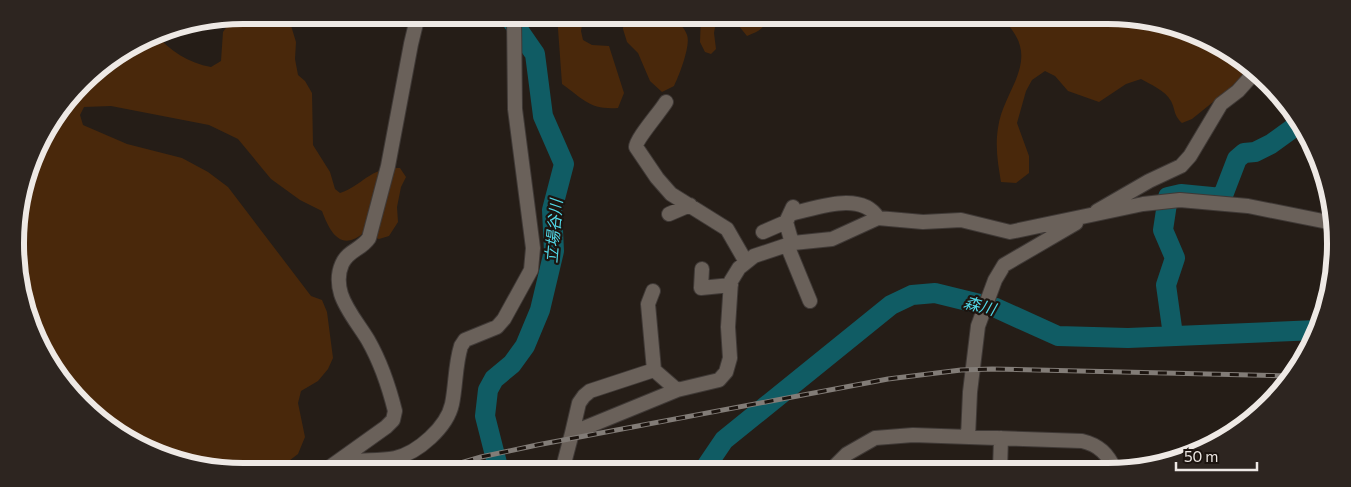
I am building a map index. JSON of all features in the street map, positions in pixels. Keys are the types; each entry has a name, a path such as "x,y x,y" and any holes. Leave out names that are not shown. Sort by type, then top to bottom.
{"street":[{"path":"338,463 386,427 395,411 368,341 343,300 340,291 339,272 346,256 352,250 364,245 369,238 388,166 410,44 416,24"},
{"path":"340,463 354,459 398,458 420,446 433,434 443,423 452,406 461,346 465,340 497,327 504,318 530,270 533,248 515,109 514,24"},
{"path":"968,437 976,336 992,288 1004,265 1149,180 1180,166 1190,156 1221,104 1238,91 1251,77"},
{"path":"666,102 654,122 638,137 636,147 663,187 727,229 746,262"},
{"path":"572,433 677,390 719,380 726,372 730,358 728,327 731,285 734,275 746,262 789,244 832,239 878,218 923,222 961,220 1010,232 1084,218 1143,204 1202,200 1294,214 1326,221"},
{"path":"763,232 790,214 848,203 865,206 874,211 878,218"},
{"path":"669,214 690,205"},
{"path":"790,214 789,244 810,301"},
{"path":"702,269 701,288 731,285"},
{"path":"653,291 648,304 654,370 677,390"},
{"path":"564,463 579,403 584,396 590,391 654,370"},
{"path":"838,463 847,454 875,438 913,435 1068,439 1094,444 1104,451 1111,463"},
{"path":"1000,463 1001,438"}],"shaded area":[{"path":"229,24 291,24 296,42 295,59 298,75 305,81 312,93 313,145 330,172 335,189 340,193 381,170 400,168 406,177 401,187 397,207 398,222 389,236 379,239 362,234 347,241 336,236 328,225 322,211 300,200 271,179 238,139 209,125 111,106 84,107 80,115 83,125 127,144 182,158 208,172 228,187 311,296 322,300 327,312 333,358 328,369 318,381 301,391 298,403 305,437 298,454 286,463 229,463 187,456 159,447 121,426 88,399 61,366 40,328 28,286 24,258 24,229 31,187 46,146 69,110 88,88 110,69 146,46 161,39 173,51 187,59 211,67 221,61 223,32"},
{"path":"558,24 582,24 581,31 583,40 592,45 609,46 624,93 618,108 600,107 582,99 562,84"},
{"path":"623,24 680,24 683,27 688,40 686,53 674,86 662,92 650,81 638,53 627,42"},
{"path":"701,24 716,24 714,33 716,49 711,54 705,52 700,42"},
{"path":"737,24 764,24 761,29 747,36"},
{"path":"1122,24 1150,28 1178,35 1205,46 1246,73 1192,119 1182,123 1176,115 1169,97 1158,88 1141,79 1126,84 1099,102 1068,91 1055,76 1045,71 1032,80 1026,91 1017,123 1029,156 1029,173 1016,183 1001,182 997,149 998,128 1001,114 1021,64 1021,51 1017,38 1008,25"}],"waterway":[{"name":"立場谷川","path":"497,463 485,416 488,390 494,379 512,364 525,346 540,310 554,251 552,210 564,164 543,116 535,54 514,24"},
{"path":"1173,335 1166,285 1175,258 1163,230 1168,197 1181,194 1222,198 1237,159 1244,153 1255,152 1271,144 1294,127"},
{"name":"森川","path":"708,463 724,440 891,305 912,295 935,293 996,308 1058,336 1128,338 1310,330"}],"railway":[{"path":"461,463 537,445 888,379 961,370 992,369 1283,376"}]}
